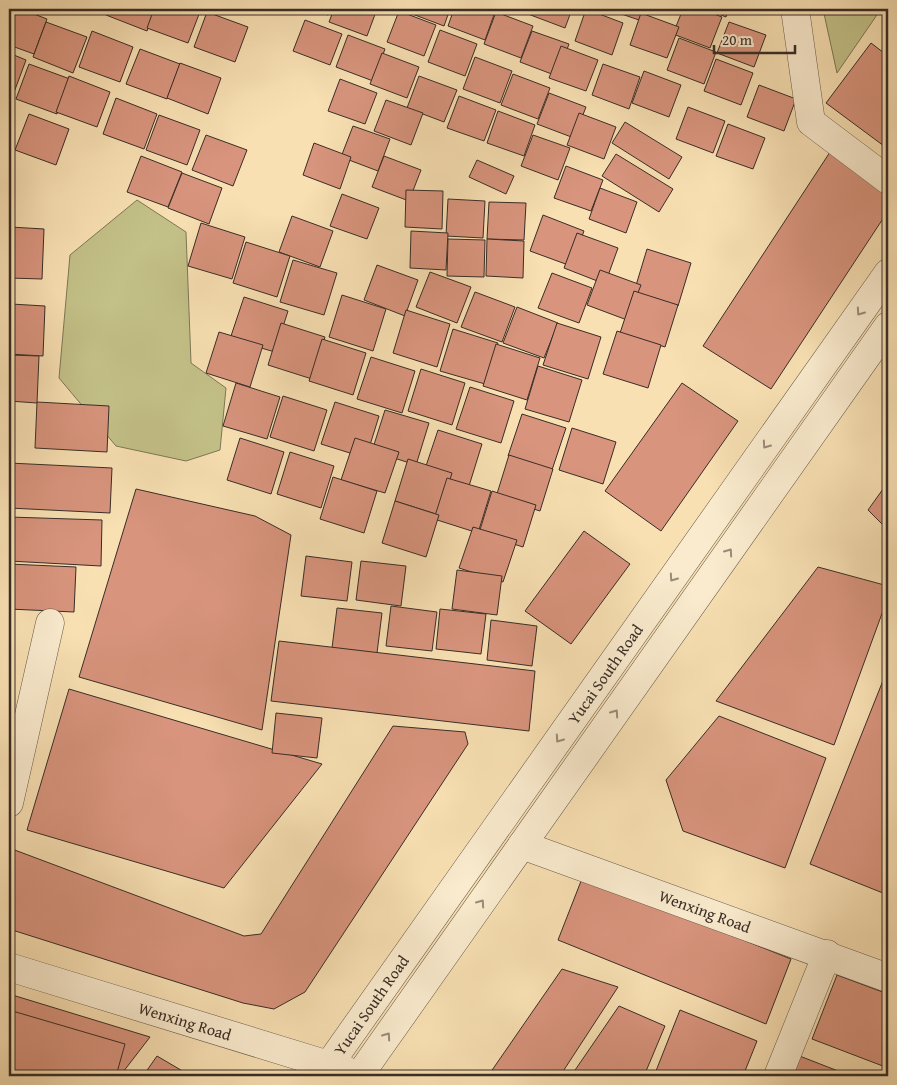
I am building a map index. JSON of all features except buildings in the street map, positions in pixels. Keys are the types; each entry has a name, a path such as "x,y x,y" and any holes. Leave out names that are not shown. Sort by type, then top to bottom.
{"street":[{"path":"796,9 811,122 888,180"},
{"name":"Yucai South Road","path":"325,1071 888,273"},
{"name":"Yucai South Road","path":"360,1076 888,326"},
{"path":"9,803 50,623"},
{"name":"Wenxing Road","path":"522,845 827,954 888,978"},
{"path":"778,1076 827,954"},
{"name":"Wenxing Road","path":"9,967 325,1071 360,1076"}],"shaded area":[{"path":"823,9 881,9 837,73"},
{"path":"137,200 186,232 191,363 226,388 220,450 186,461 116,446 59,378 70,255"}]}
